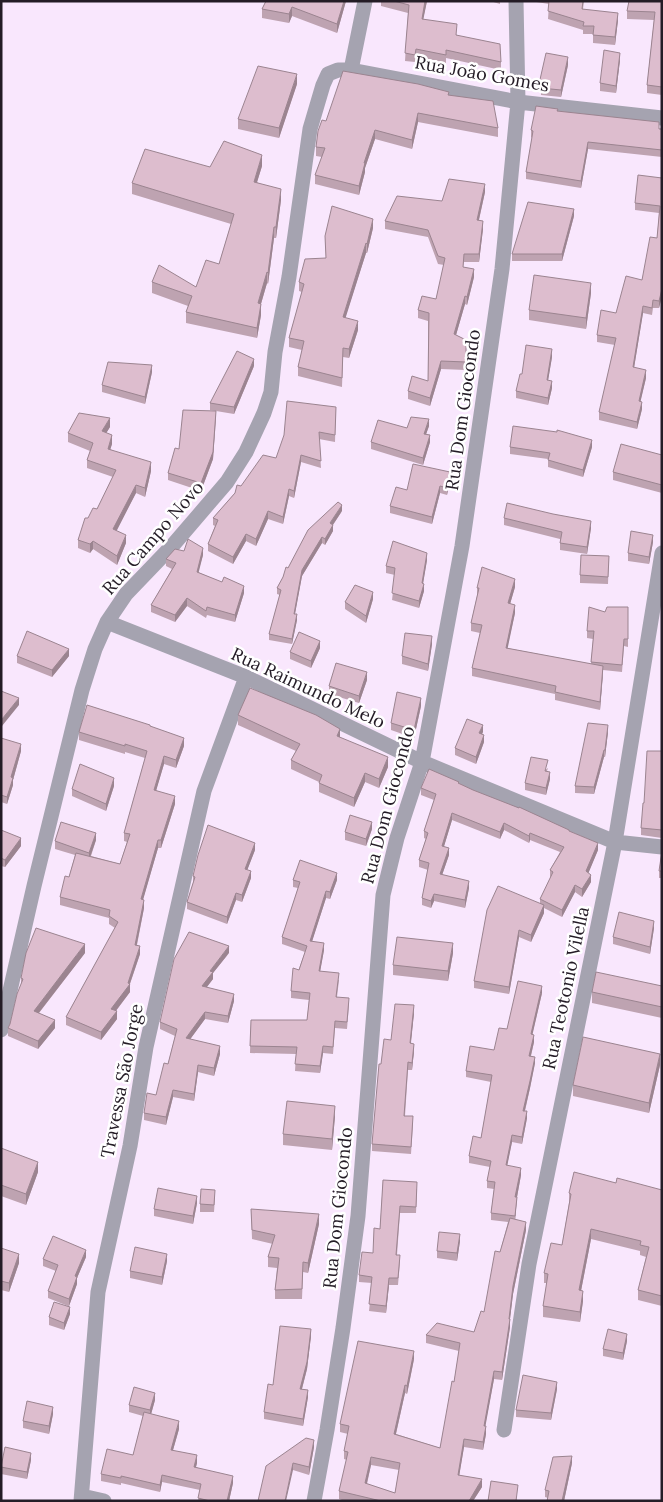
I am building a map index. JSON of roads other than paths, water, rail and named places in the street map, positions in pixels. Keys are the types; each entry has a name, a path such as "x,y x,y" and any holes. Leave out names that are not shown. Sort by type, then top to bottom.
{"street":[{"path":"351,70 364,1"},
{"name":"Rua Dom Giocondo","path":"314,1501 343,1328 358,1216 383,895 397,838 422,762 462,546 502,269 518,102 516,1"},
{"name":"Rua João Gomes","path":"317,103 328,74 338,70 351,70 518,102 662,118"},
{"name":"Rua Campo Novo","path":"1,1030 82,690 95,649 107,622 126,594 173,545 227,482 246,452 264,413 271,392 275,352 289,277 310,129 317,103"},
{"name":"Rua Teotonio Vilella","path":"504,1430 529,1264 616,842 662,553"},
{"name":"Rua Raimundo Melo","path":"107,622 246,678 422,762 616,842 662,847"},
{"name":"Travessa São Jorge","path":"81,1499 98,1292 130,1146 146,1047 204,791 246,678"},
{"path":"81,1499 104,1501"}]}
